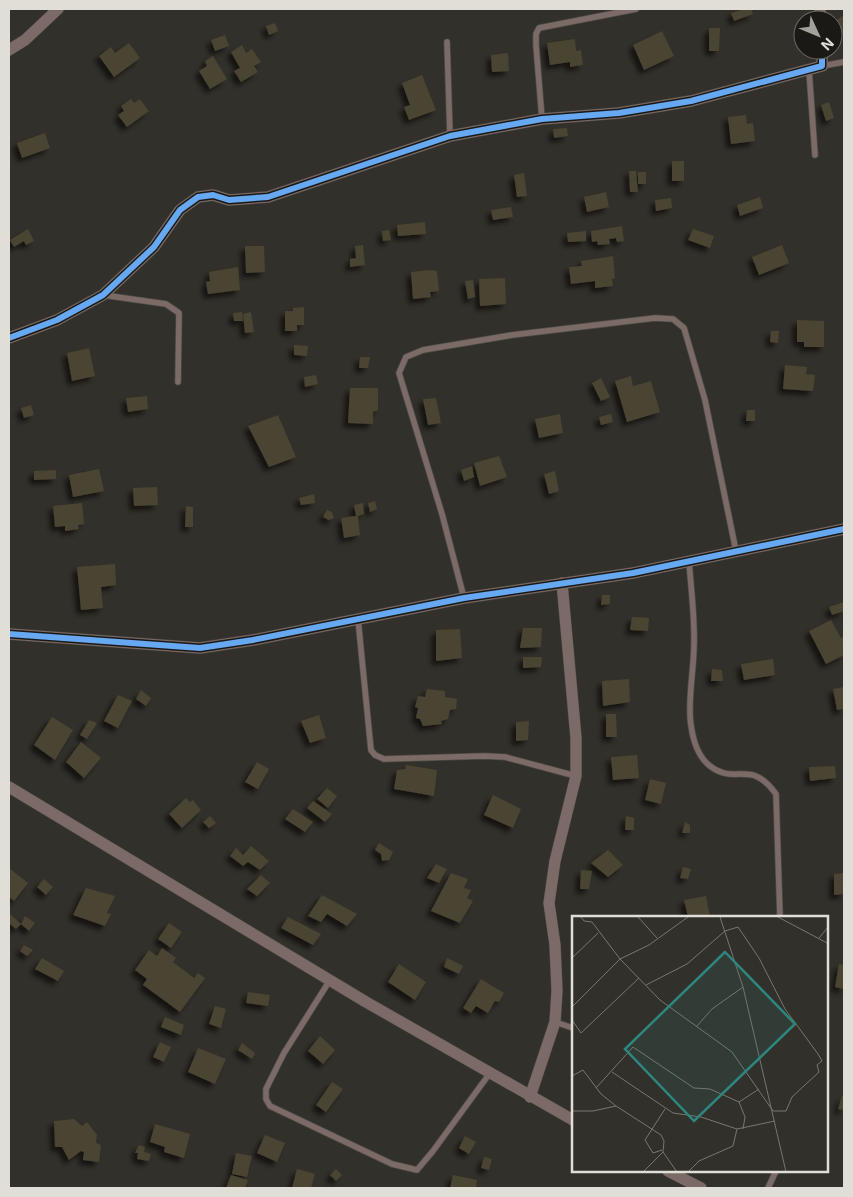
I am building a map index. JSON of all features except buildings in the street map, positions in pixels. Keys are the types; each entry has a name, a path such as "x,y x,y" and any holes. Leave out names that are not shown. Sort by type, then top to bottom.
{"street":[{"path":"9,50 24,40 58,9"},
{"path":"9,338 50,322 102,295 154,247 180,210 198,197 213,194 229,200 268,197 450,136 542,119 619,113 692,101 822,66 822,60"},
{"path":"9,634 200,648 254,640 464,598 633,573 844,529"},
{"path":"530,1097 555,1022 557,991 555,945 550,903 555,861 576,776 576,738 562,583"},
{"path":"9,787 330,980 530,1097 572,1119"},
{"path":"670,1172 701,1188"}],"lane":[{"path":"542,119 536,45 536,34 539,28 636,9"},
{"path":"446,42 450,136"},
{"path":"822,66 844,62"},
{"path":"809,70 815,154"},
{"path":"102,295 166,304 174,308 179,314 178,382"},
{"path":"464,598 440,504 399,373 406,357 432,349 512,335 655,318 673,319 684,328 705,400 736,550"},
{"path":"689,561 694,643 690,724 698,752 710,766 726,773 756,774 767,781 776,794 780,916"},
{"path":"358,619 371,750 375,755 384,759 505,757 576,776"},
{"path":"330,980 284,1053 266,1089 266,1099 270,1106 376,1157 417,1170 490,1073"},
{"path":"555,1022 572,1028"},
{"path":"768,1188 776,1172"}],"cycle path":[{"path":"9,338 57,320 103,295 154,247 180,210 198,197 213,195 229,200 268,197 450,136 542,119 619,113 691,101 822,66 822,60"},
{"path":"9,634 200,648 253,640 464,598 633,573 844,529"}]}
